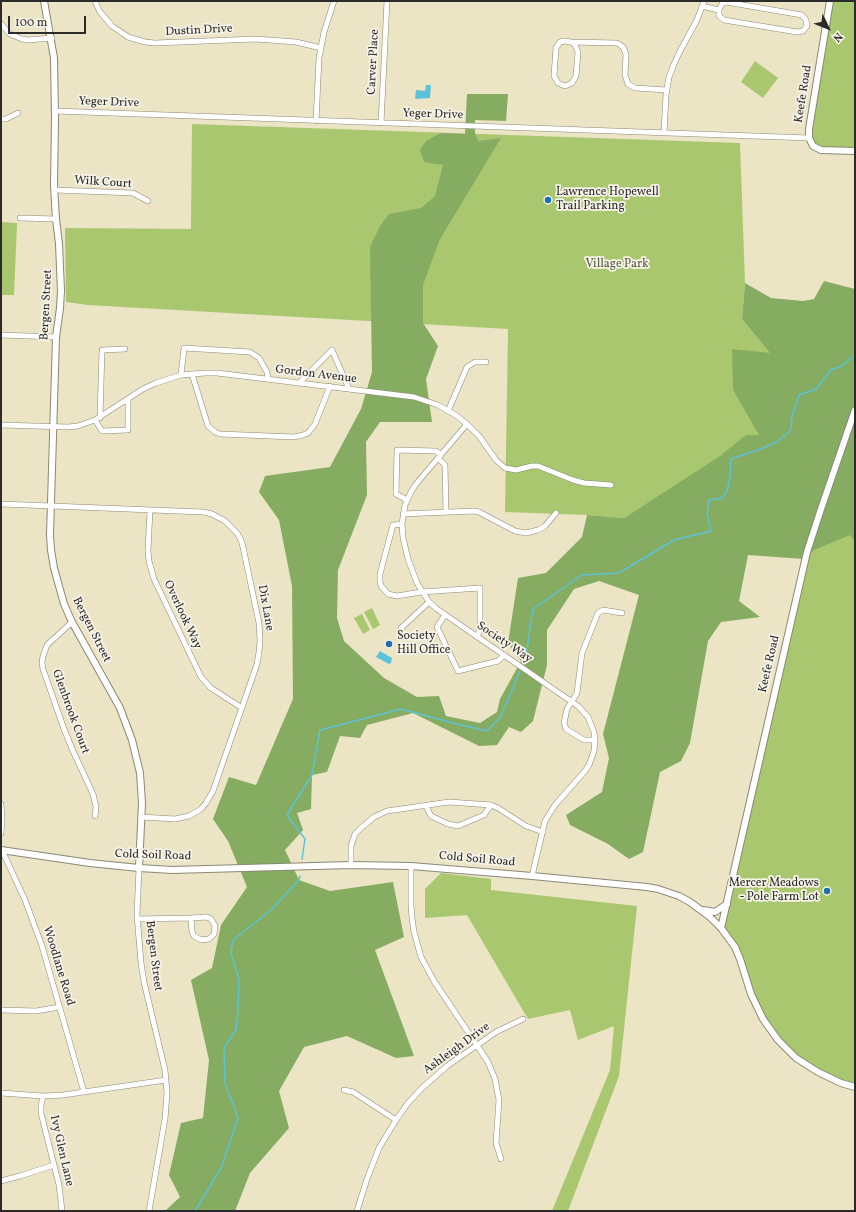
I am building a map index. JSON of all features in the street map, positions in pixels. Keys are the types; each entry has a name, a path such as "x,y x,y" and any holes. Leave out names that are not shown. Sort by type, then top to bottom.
{"street":[{"name":"Bergen Street","path":"44,1 52,38 54,58 55,190 61,291 56,336 50,535 54,568 64,604 72,622 120,708 136,755 140,773 142,803 137,919 138,943 144,982 166,1080 167,1099 149,1211"},
{"name":"Dustin Drive","path":"95,1 100,12 112,26 128,37 146,42 155,43 256,39 296,42 321,48"},
{"path":"316,121 318,69 321,48 334,1"},
{"name":"Carver Place","path":"381,123 387,1"},
{"name":"Keefe Road","path":"830,1 809,129 809,138 813,146 821,150 855,151"},
{"path":"729,2 802,15 806,20 807,26 803,31 797,32 724,20 719,16 719,10 722,4 729,2"},
{"path":"664,133 667,90 674,64 694,26 703,4 719,10"},
{"path":"1,24 10,34 22,39 52,38"},
{"path":"572,42 578,52 575,80 569,85 561,85 555,80 554,76 556,48 560,42 564,41 616,43 623,47 626,54 625,75 628,84 635,88 667,90"},
{"name":"Yeger Drive","path":"55,111 809,138"},
{"path":"1,119 6,119 18,113"},
{"name":"Wilk Court","path":"55,190 132,193 148,202"},
{"path":"20,218 56,219"},
{"path":"1,335 56,336"},
{"path":"181,375 184,348 250,352 259,358 268,379"},
{"path":"125,349 102,350 98,419 102,431 128,430 128,399"},
{"path":"298,383 332,350 349,389"},
{"path":"448,411 467,367 475,362 486,362"},
{"name":"Gordon Avenue","path":"1,425 68,428 78,426 98,419 144,389 156,383 181,375 217,373 414,397 448,411 467,424 480,436 499,464 505,468 516,470 538,466 584,483 611,485"},
{"path":"192,374 208,426 220,434 294,437 308,433 315,424 330,386"},
{"name":"Keefe Road","path":"721,928 807,552 820,509 855,410"},
{"name":"Society Way","path":"467,424 416,484 407,500 403,514 403,538 408,559 417,584 429,602 445,615 572,701 588,717 592,725 595,740 594,751 589,765 555,804 548,817 532,876"},
{"path":"407,500 396,494 397,450 436,451 445,465 446,512"},
{"path":"1,504 51,506"},
{"name":"Dix Lane","path":"51,506 204,512 219,517 231,526 241,540 243,546 259,623 260,641 257,664 213,791 206,803 195,813 182,818 141,817"},
{"name":"Overlook Way","path":"150,510 148,551 149,562 154,579 201,677 211,688 242,708"},
{"path":"403,514 474,511 515,531 526,533 538,530 545,526 556,513"},
{"path":"402,524 393,525 380,574 380,582 384,591 397,596 421,592 480,588 480,629 477,637"},
{"path":"401,628 429,602"},
{"path":"595,740 584,740 566,729 564,726 567,709 577,693 582,652 598,613 602,610 622,613"},
{"path":"445,615 437,627 458,671 498,661 504,655"},
{"name":"Glenbrook Court","path":"72,622 47,645 42,663 64,729 79,766 93,794 96,807 95,816"},
{"path":"351,865 350,851 353,839 360,829 370,820 387,812 449,802 491,806 498,808 526,826 543,832"},
{"path":"1,804 1,833"},
{"path":"426,806 432,816 448,824 458,826 484,815 491,806"},
{"name":"Cold Soil Road","path":"1,850 90,863 172,870 351,865 411,866 532,876 658,889 679,896 701,910 721,928 735,947 756,1005 763,1019 778,1040 796,1058 818,1072 841,1083 855,1087"},
{"name":"Woodlane Road","path":"1,850 34,923 84,1092"},
{"path":"411,866 410,905 415,938 421,957 434,981 492,1070 498,1089 499,1110 496,1143 501,1159"},
{"path":"701,910 715,912 727,904"},
{"path":"137,919 203,917 211,919 215,926 212,936 205,940 197,939 192,932 191,918"},
{"path":"1,1010 36,1011 60,1007"},
{"name":"Ashleigh Drive","path":"357,1211 372,1163 387,1134 408,1103 427,1083 476,1044 496,1032 523,1019"},
{"path":"1,1093 43,1096 63,1095 166,1080"},
{"path":"344,1090 353,1092 396,1120"},
{"name":"Ivy Glen Lane","path":"43,1096 41,1113 59,1185 62,1211"},
{"path":"1,1181 54,1165"}],"green space":[{"path":"832,1 855,1 855,150 818,148 810,139"},
{"path":"755,61 778,78 763,98 741,82"},
{"path":"467,94 508,94 506,121 475,120 475,133 478,141 501,138 440,239 423,285 423,323 438,346 426,379 432,422 380,422 366,442 367,495 338,570 337,618 344,641 384,678 417,697 439,696 446,716 480,723 497,712 500,699 521,661 508,643 518,578 546,573 582,537 587,515 624,518 720,456 746,435 759,435 733,390 732,349 770,353 742,319 745,283 771,298 803,301 814,299 824,281 855,289 855,542 850,535 814,550 804,559 748,555 739,601 760,617 721,622 708,641 690,743 681,761 660,772 643,852 629,859 608,844 570,825 566,815 602,792 609,758 603,734 639,595 599,581 574,589 547,630 547,665 533,721 521,732 509,727 497,745 479,746 413,713 367,725 360,738 340,736 327,772 312,775 311,809 297,813 303,830 285,850 299,880 330,891 393,882 404,937 375,950 414,1056 396,1058 347,1036 304,1047 279,1091 289,1128 250,1173 235,1211 165,1211 180,1197 169,1175 181,1123 203,1118 209,1060 191,980 212,968 221,925 247,887 228,841 213,819 229,777 256,785 293,699 292,586 279,520 259,492 265,476 330,467 361,409 372,372 370,247 380,226 389,214 421,208 435,196 443,165 424,162 420,150 426,141 441,133 465,134"},
{"name":"Village Park","path":"192,124 740,143 745,283 742,319 771,354 733,390 760,435 721,456 624,518 505,512 508,329 88,305 66,302 65,228 191,229"},
{"path":"1,222 17,223 14,295 1,295"},
{"path":"855,413 855,1087 841,1083 796,1058 763,1019 744,968 721,928 804,559"},
{"path":"372,608 380,625 373,629 364,612"},
{"path":"362,614 370,630 363,634 354,618"},
{"path":"441,873 491,879 491,890 637,906 619,1076 568,1211 552,1211 610,1070 614,1026 578,1040 570,1010 528,1019 467,915 425,918 425,889"}],"water":[{"path":"426,85 431,85 430,98 415,99 416,90 425,91"},
{"path":"380,651 392,658 391,663 389,664 376,657"}],"waterway":[{"path":"523,663 526,656 533,609 582,575 619,573 674,540 711,531 707,514 709,500 722,498 727,491 730,478 731,459 777,442 791,430 792,417 799,395 816,389 831,370 842,366 855,355"},
{"path":"302,859 305,839 287,815 312,775 320,730 401,709 487,731 501,716 520,671"},
{"path":"195,1211 221,1168 238,1118 225,1083 224,1048 236,1030 238,1010 239,980 231,953 233,940 271,910 299,880 300,876"}],"place":[{"name":"Lawrence Hopewell Trail Parking","path":"548,200"},
{"name":"Society Hill Office","path":"389,644"},
{"name":"Mercer Meadows - Pole Farm Lot","path":"827,891"}]}
